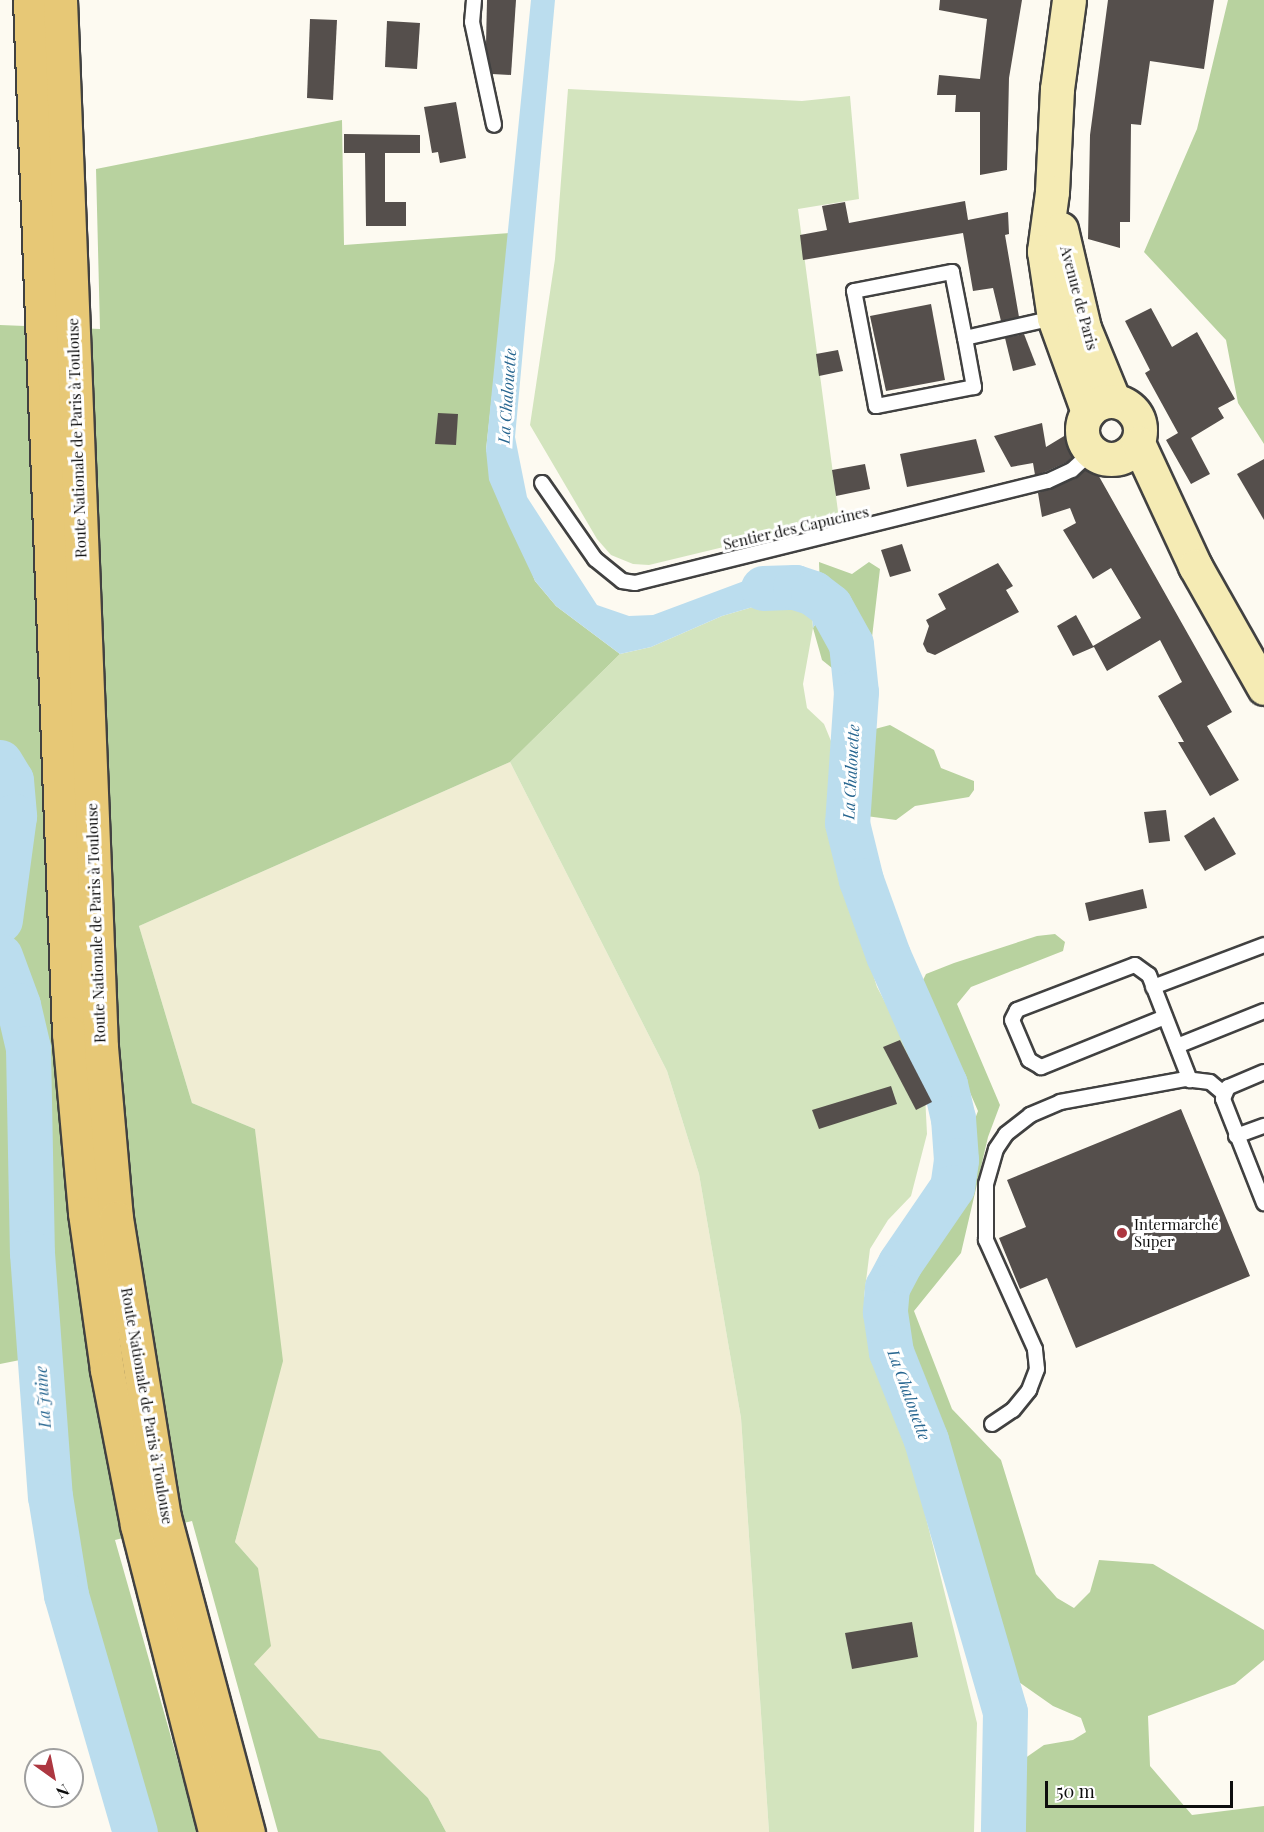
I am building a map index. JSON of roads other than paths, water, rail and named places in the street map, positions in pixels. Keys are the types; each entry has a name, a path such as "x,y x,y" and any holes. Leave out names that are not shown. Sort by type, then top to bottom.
{"main road":[{"name":"Route Nationale de Paris à Toulouse","path":"30,0 69,1033 85,1213 107,1370 137,1525 215,1832"},
{"name":"Route Nationale de Paris à Toulouse","path":"60,0 101,1047 116,1218 164,1517 248,1832"},
{"name":"Avenue de Paris","path":"1069,0 1057,89 1052,192 1069,323 1101,406"},
{"path":"1115,452 1141,428 1137,415 1101,406 1082,429 1115,452 1195,566 1264,688"}],"lane":[{"path":"474,0 472,22 494,125"},
{"path":"952,272 965,338 974,387 876,406 854,291 952,272"},
{"path":"965,338 1069,323"},
{"name":"Sentier des Capucines","path":"542,483 595,560 622,581 635,583 1048,481 1115,452"},
{"path":"1153,987 1264,945"},
{"path":"1165,1017 1041,1067 1029,1060 1012,1020 1017,1010 1125,965 1142,968 1153,987 1177,1046 1190,1080"},
{"path":"1177,1046 1264,1011"},
{"path":"1223,1093 1264,1072"},
{"path":"992,1424 1012,1410 1029,1390 1037,1368 1035,1349 986,1240 986,1185 996,1149 1006,1134 1030,1115 1060,1102 1190,1080 1210,1082 1223,1093 1236,1136 1263,1197"},
{"path":"1236,1136 1264,1126"}],"water":[{"path":"531,0 555,0 515,437 527,497 597,605 629,616 653,615 760,575 817,572 822,588 821,616 813,628 812,616 797,602 770,602 722,616 651,647 620,654 556,606 535,581 508,524 489,480 486,450"}],"waterway":[{"name":"La Chalouette","path":"763,588 795,587 813,593 830,606 851,644 856,692 847,823 861,880 888,955 945,1084 953,1118 956,1160 952,1187 900,1263 887,1287 885,1312 891,1352 926,1440 1005,1712 1003,1832"},
{"name":"La Juine","path":"0,762 11,780 14,816 0,920"},
{"name":"La Juine","path":"0,956 18,1005 28,1048 32,1253 50,1496 66,1595 135,1832"}],"place":[{"name":"Intermarché Super","path":"1122,1233"}]}
